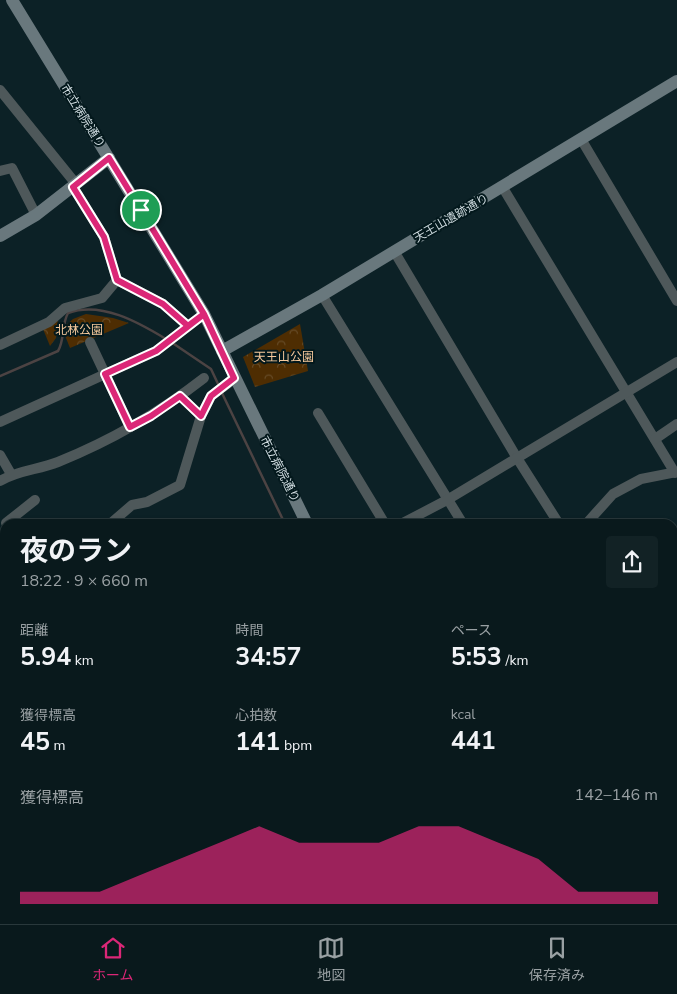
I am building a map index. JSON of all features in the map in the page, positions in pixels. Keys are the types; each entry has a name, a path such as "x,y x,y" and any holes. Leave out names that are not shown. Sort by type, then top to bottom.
{"street":[{"name":"市立病院通り","path":"12,0 204,314 304,519"},
{"name":"天王山遺跡通り","path":"222,351 322,295 504,188 677,81"},
{"path":"0,90 74,186 104,237 117,280 163,304 188,326"},
{"path":"581,139 677,301"},
{"path":"0,236 36,215 109,158"},
{"path":"0,171 12,168 36,215"},
{"path":"504,188 676,472 642,479 613,494 590,519"},
{"path":"394,251 556,519"},
{"path":"0,345 49,322 65,308 102,298 117,280"},
{"path":"322,295 460,519"},
{"path":"0,422 156,351 204,314"},
{"path":"90,342 130,427"},
{"path":"412,519 448,500 677,362"},
{"path":"0,482 11,474 56,462 130,427 151,416 204,378"},
{"path":"116,519 132,505 146,502 180,485 201,416 211,396 234,378"},
{"path":"180,396 201,416"},
{"path":"318,413 382,519"},
{"path":"655,439 677,424"},
{"path":"0,455 11,474"},
{"path":"12,519 35,500"}],"green space":[{"name":"北林公園","path":"86,314 113,318 129,323 70,348 64,333 64,327 73,319"},
{"path":"58,320 56,338 50,346 43,329"},
{"name":"天王山公園","path":"300,324 308,371 255,387 243,357"}],"waterway":[{"path":"0,376 58,351 62,342 64,323 68,313 81,310 106,311 119,315 144,326 166,339"},
{"path":"171,342 211,369 219,386"},
{"path":"221,391 283,519"}],"route":[{"path":"141,210 109,158 73,187 104,237 117,280 163,304 188,326 204,314 234,378 211,396 201,416 180,396 151,416 130,427 105,374 156,351 204,314 141,210"}]}
